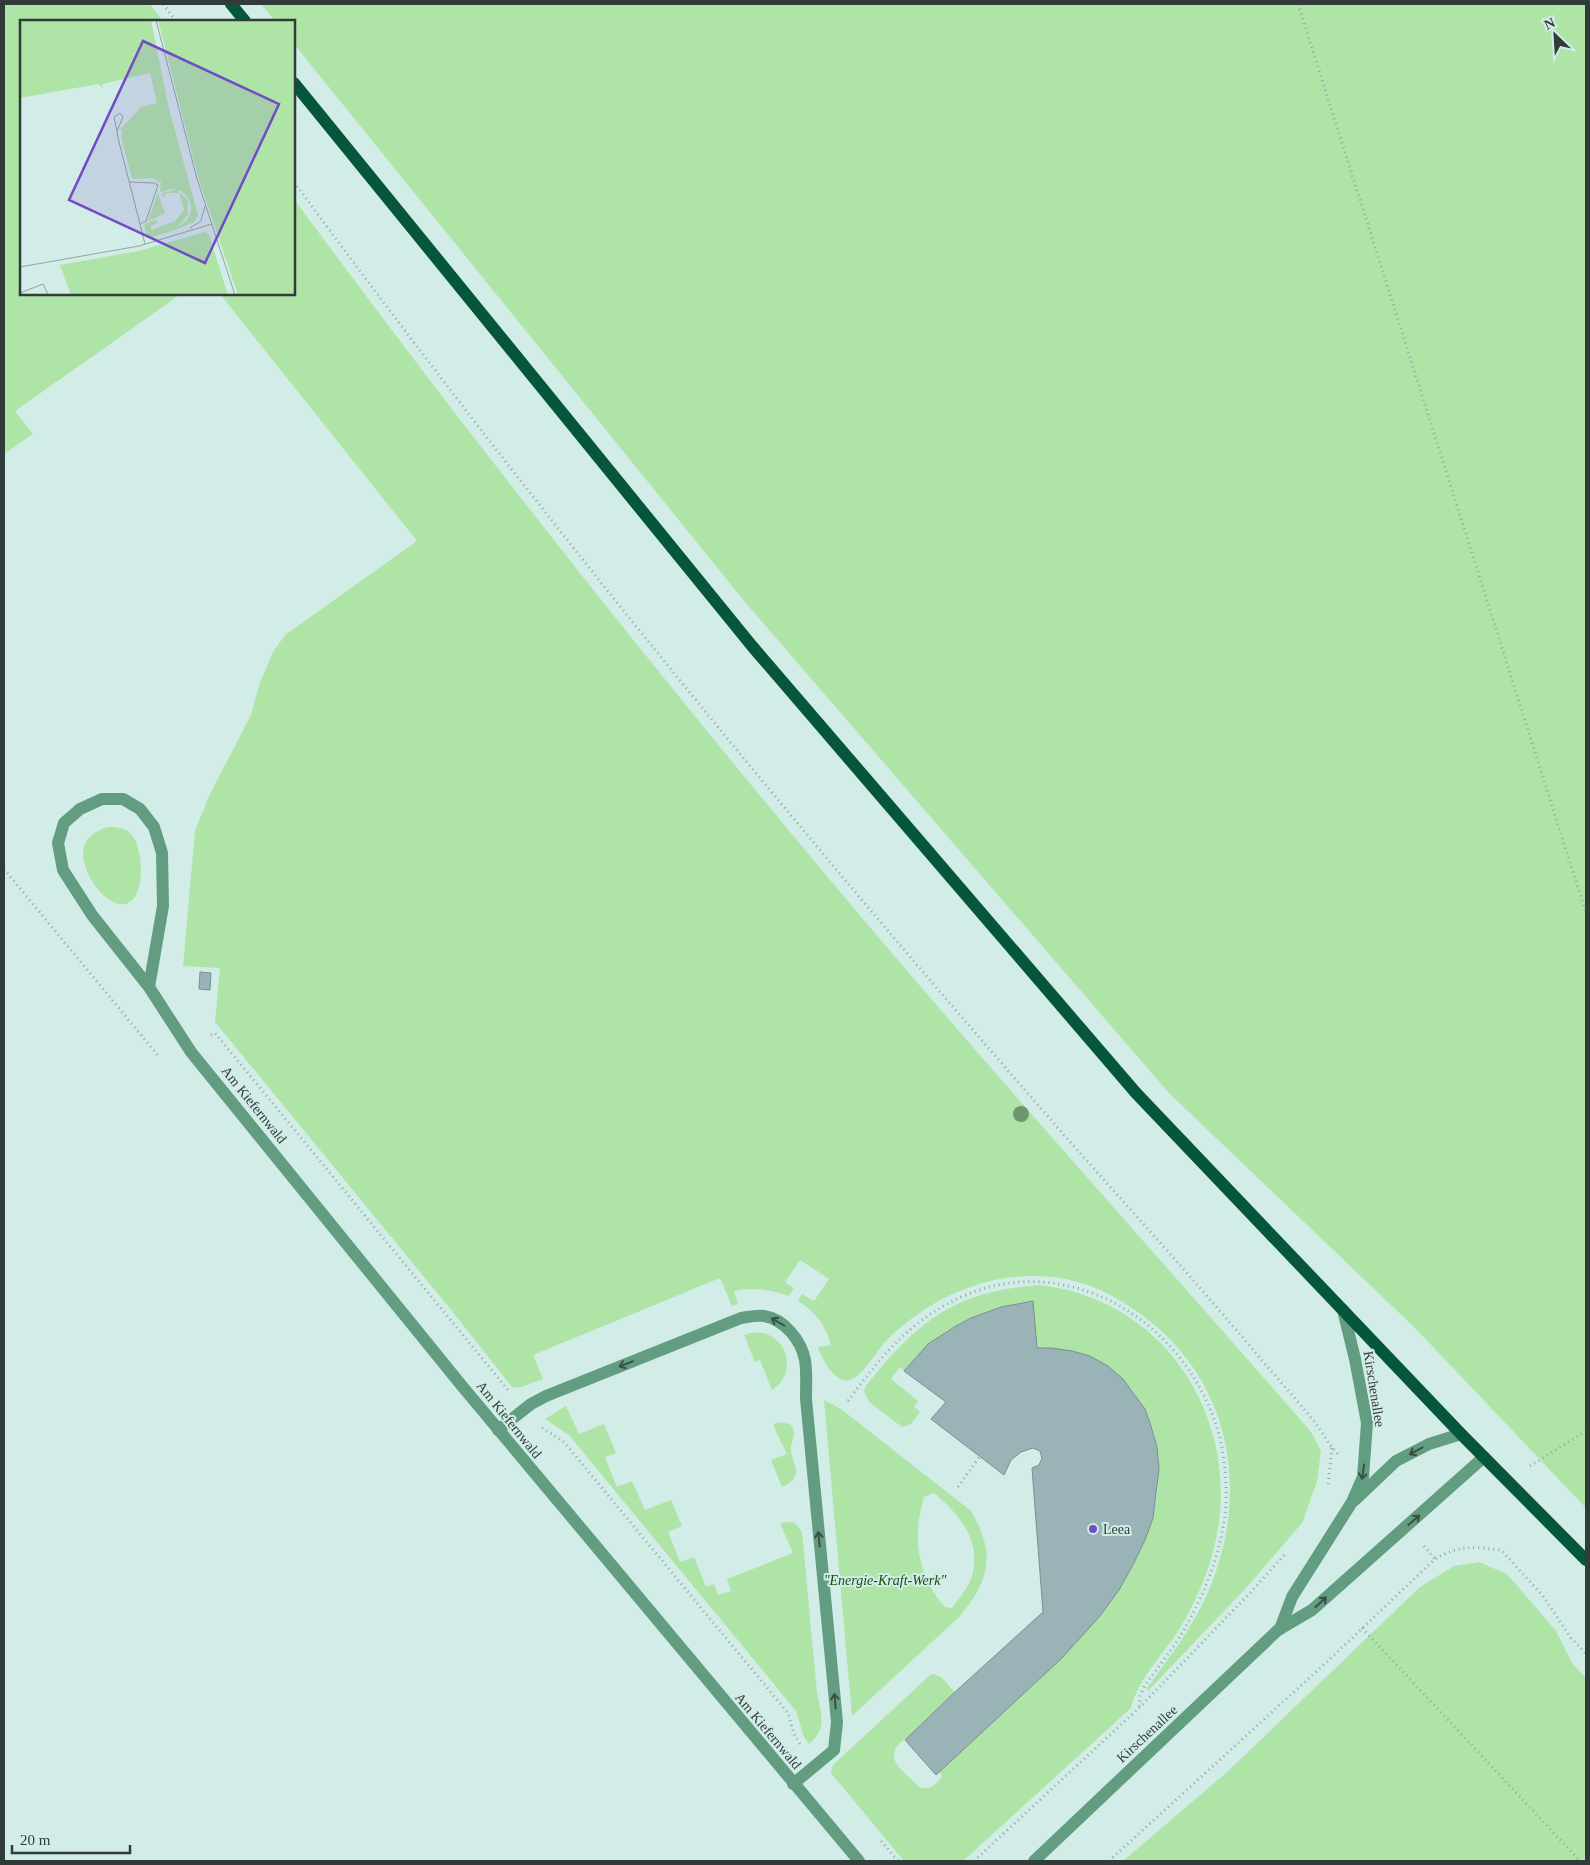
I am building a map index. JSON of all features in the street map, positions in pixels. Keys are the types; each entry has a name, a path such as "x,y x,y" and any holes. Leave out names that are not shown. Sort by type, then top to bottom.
{"main road":[{"path":"231,4 244,20"},
{"path":"295,84 752,646 1136,1093 1461,1434 1586,1560"}],"street":[{"name":"Am Kiefernwald","path":"149,987 163,906 162,853 154,827 140,809 123,799 102,799 80,809 64,823 58,843 63,870 92,915 149,987 191,1052 498,1430 859,1861"},
{"name":"Kirschenallee","path":"1280,1629 1292,1596 1352,1502 1363,1477 1367,1423 1355,1359 1342,1310"},
{"path":"498,1430 530,1404 546,1396 741,1318 763,1316 773,1318 782,1323 792,1334 801,1348 805,1360 806,1399 836,1722 834,1750 793,1784"},
{"name":"Kirschenallee","path":"1352,1502 1396,1461 1429,1444 1461,1434"},
{"name":"Kirschenallee","path":"1034,1861 1280,1629 1312,1610 1484,1457"}],"path":[{"path":"163,4 175,20"},
{"path":"1298,4 1586,913"},
{"path":"295,183 343,249 561,533 836,870 1048,1116 1245,1340 1320,1429 1332,1448 1329,1483 1325,1492"},
{"path":"848,1401 890,1348 922,1319 944,1304 967,1294 1015,1282 1039,1280 1061,1283 1086,1290 1131,1313 1155,1331 1173,1349 1188,1368 1204,1395 1215,1422 1222,1448 1226,1505 1215,1560 1204,1590 1185,1629 1144,1687 1140,1696 1140,1708"},
{"path":"1506,1480 1586,1432"},
{"path":"958,1487 980,1456"},
{"path":"1109,1861 1435,1559 1450,1550 1466,1546 1501,1550 1543,1596 1571,1638 1586,1654"},
{"path":"974,1861 1140,1708 1250,1593 1286,1552"},
{"path":"1362,1628 1580,1861"}],"green space":[{"path":"4,4 150,4 162,20 20,20 20,295 180,295 15,411 33,434 4,454"},
{"path":"261,4 1586,4 1586,1508 1415,1328 1169,1093 745,602 295,45 295,20 274,20"},
{"path":"295,200 423,371 555,541 757,792 946,1016 1312,1433 1321,1451 1317,1481 1302,1523 1246,1588 1148,1691 1147,1688 1188,1630 1208,1592 1221,1554 1228,1516 1230,1478 1225,1441 1214,1406 1196,1372 1172,1342 1142,1315 1115,1297 1085,1284 1058,1278 1031,1276 1004,1278 978,1284 952,1294 928,1307 885,1342 860,1374 850,1380 844,1380 830,1370 818,1347 831,1345 823,1325 810,1309 798,1301 802,1294 814,1301 829,1279 800,1260 785,1282 794,1288 789,1296 762,1289 734,1291 738,1304 732,1306 720,1278 533,1355 543,1379 518,1388 512,1387 215,1022 220,968 183,966 195,831 209,796 251,715 259,685 273,652 285,635 417,541 221,295 295,295"},
{"path":"107,827 121,828 129,832 138,847 141,870 140,882 133,900 126,904 108,899 99,891 86,870 84,848 88,839 94,833"},
{"path":"1039,1285 1086,1296 1128,1316 1162,1345 1190,1380 1209,1420 1219,1465 1220,1511 1211,1559 1202,1585 1189,1612 1174,1638 1146,1676 1131,1708 963,1861 904,1861 831,1773 833,1765 933,1674 941,1677 955,1692 899,1744 895,1749 894,1759 899,1768 921,1788 929,1788 939,1781 942,1776 939,1772 1056,1663 1119,1589 1143,1545 1157,1496 1159,1471 1157,1447 1150,1423 1139,1400 1119,1376 1095,1360 1067,1350 1037,1348 1033,1301 995,1309 961,1323 931,1343 904,1371 900,1367 891,1379 918,1401 914,1406 920,1412 911,1424 902,1427 869,1402 864,1391 865,1387 902,1345 939,1314 959,1303 982,1295"},
{"path":"750,1333 769,1335 777,1340 786,1354 787,1362 784,1377 772,1390 760,1360 755,1362 744,1335"},
{"name":"\"Energie-Kraft-Werk\"","path":"824,1400 841,1409 971,1511 984,1540 986,1554 986,1566 978,1590 960,1616 852,1716","holes":["934,1493 959,1518 970,1537 973,1548 973,1572 970,1582 952,1608 945,1607 928,1582 920,1555 918,1541 920,1512 924,1497"]},
{"path":"566,1406 579,1434 604,1424 616,1453 605,1457 617,1487 632,1481 645,1510 671,1500 682,1526 668,1532 680,1562 694,1557 706,1587 714,1584 718,1595 731,1591 727,1579 793,1553 780,1523 792,1522 802,1532 817,1693 822,1720 819,1732 809,1744 804,1737 796,1711 569,1435 545,1419"},
{"path":"778,1422 790,1424 794,1432 791,1452 796,1468 795,1478 782,1487 771,1460 787,1454 773,1425"},
{"path":"1479,1562 1507,1574 1556,1631 1572,1663 1586,1678 1586,1861 1123,1861 1226,1773 1420,1587 1454,1566"}],"building":[{"path":"200,972 211,973 210,990 199,989"},
{"name":"Leea","path":"1033,1301 1037,1348 1072,1351 1090,1356 1108,1366 1123,1379 1145,1409 1157,1447 1159,1469 1153,1518 1133,1565 1119,1590 1100,1616 1061,1659 936,1775 905,1740 1043,1612 1032,1468 1039,1465 1042,1458 1040,1451 1033,1448 1021,1452 1011,1460 1004,1475 931,1419 946,1402 904,1371 928,1344 956,1326 971,1318 1001,1307"}],"place":[{"name":"Leea","path":"1093,1529"}]}
